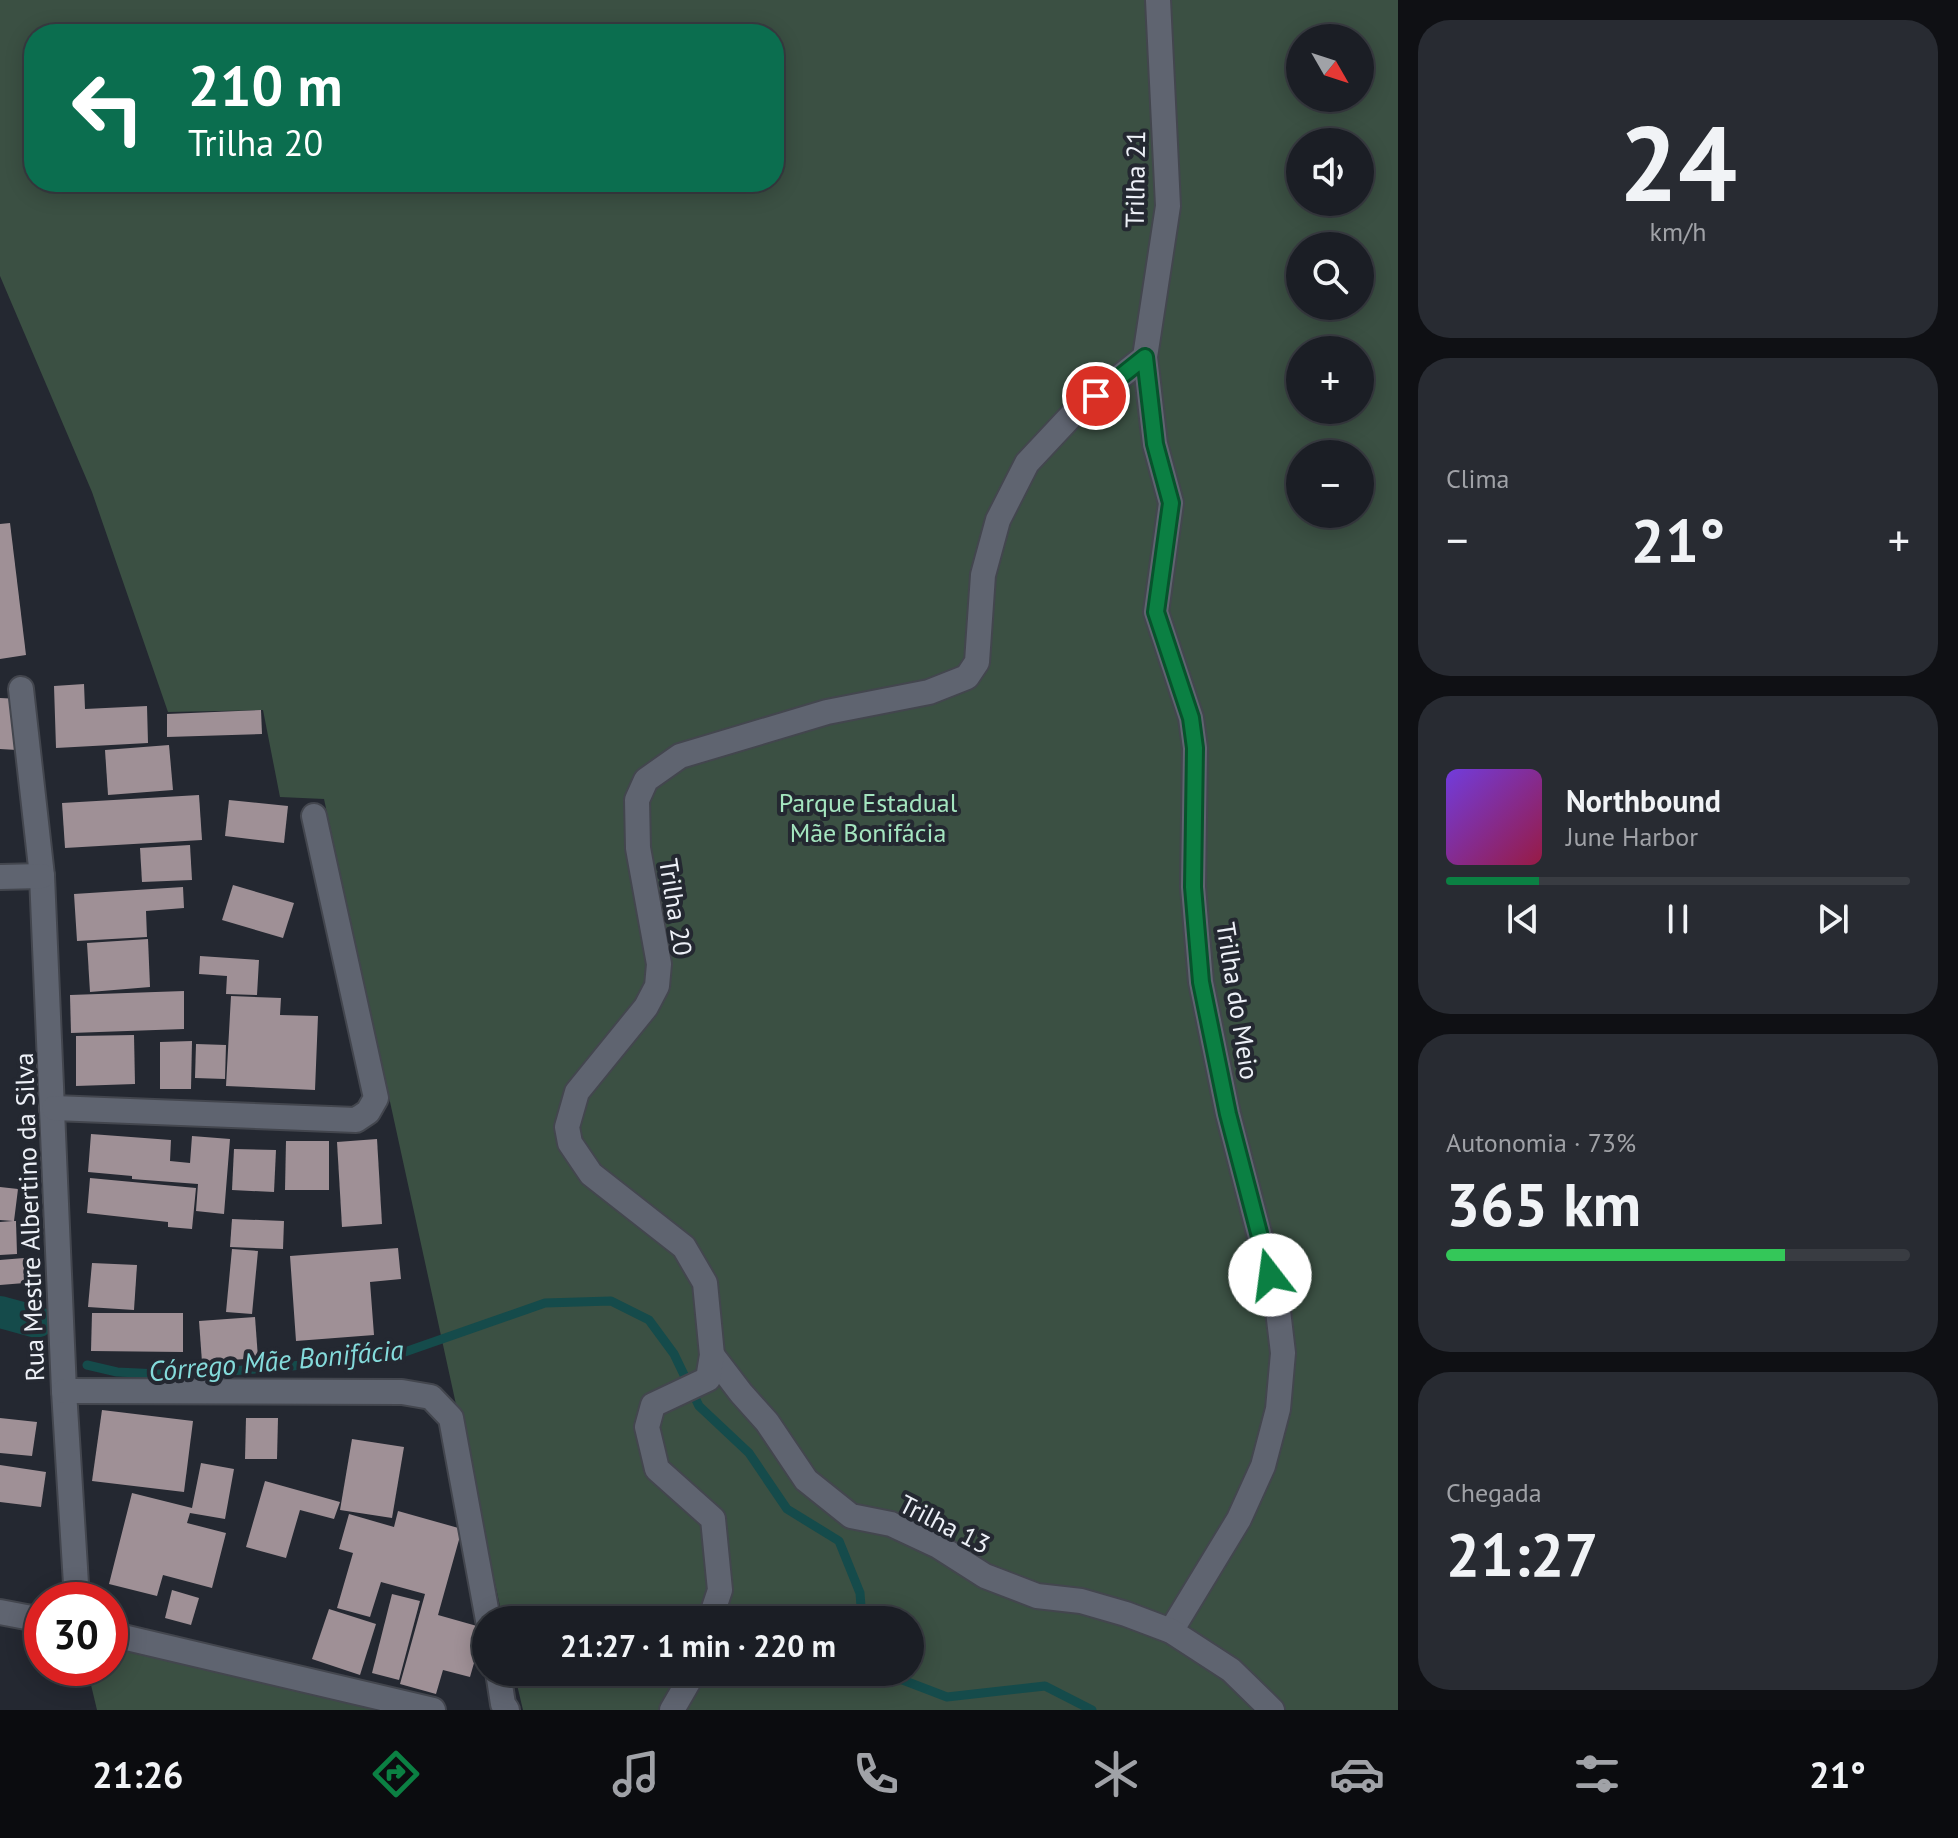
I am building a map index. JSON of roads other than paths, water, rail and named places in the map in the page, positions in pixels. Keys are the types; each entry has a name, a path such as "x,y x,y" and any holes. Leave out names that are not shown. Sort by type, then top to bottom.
{"street":[{"name":"Trilha 21","path":"1145,357 1168,206 1158,0"},
{"name":"Trilha 20","path":"710,1367 705,1283 684,1247 591,1174 570,1143 567,1127 577,1092 646,1007 657,986 659,964 638,848 637,800 646,780 680,756 827,712 929,692 967,677 977,662 983,575 990,548 998,520 1027,463 1071,416 1145,357"},
{"name":"Trilha do Meio","path":"1145,357 1155,444 1171,503 1156,612 1191,718 1195,748 1193,887 1201,982 1228,1114 1277,1302 1283,1353 1278,1409 1263,1466 1239,1519 1171,1631"},
{"name":"Rua Mestre Albertino da Silva","path":"21,689 42,876 64,1391 76,1582"},
{"path":"54,1108 356,1120 368,1112 376,1098 314,816"},
{"path":"0,877 42,876"},
{"path":"710,1367 672,1396 653,1405 647,1427 657,1469 713,1519 720,1590 715,1606"},
{"name":"Trilha 13","path":"710,1367 741,1393 767,1422 806,1480 851,1516 891,1524 938,1546 985,1576 1037,1596 1081,1601 1171,1631 1231,1670 1272,1710"},
{"path":"64,1391 402,1392 431,1397 451,1418 485,1606"},
{"path":"0,1612 24,1617"},
{"path":"128,1638 433,1710"},
{"path":"500,1686 503,1708"},
{"path":"672,1710 686,1686"}],"waterway":[{"name":"Córrego Mãe Bonifácia","path":"87,1365 117,1372 181,1375 399,1354 545,1303 611,1301 649,1320 674,1354 699,1406 749,1453 787,1509 839,1541 860,1593 861,1606"},
{"path":"0,1312 37,1322"},
{"name":"Córrego Mãe Bonifácia","path":"918,1686 947,1697 1045,1686 1092,1710"}],"park label":[{"name":"Parque Estadual Mãe Bonifácia","path":"868,817"}]}
